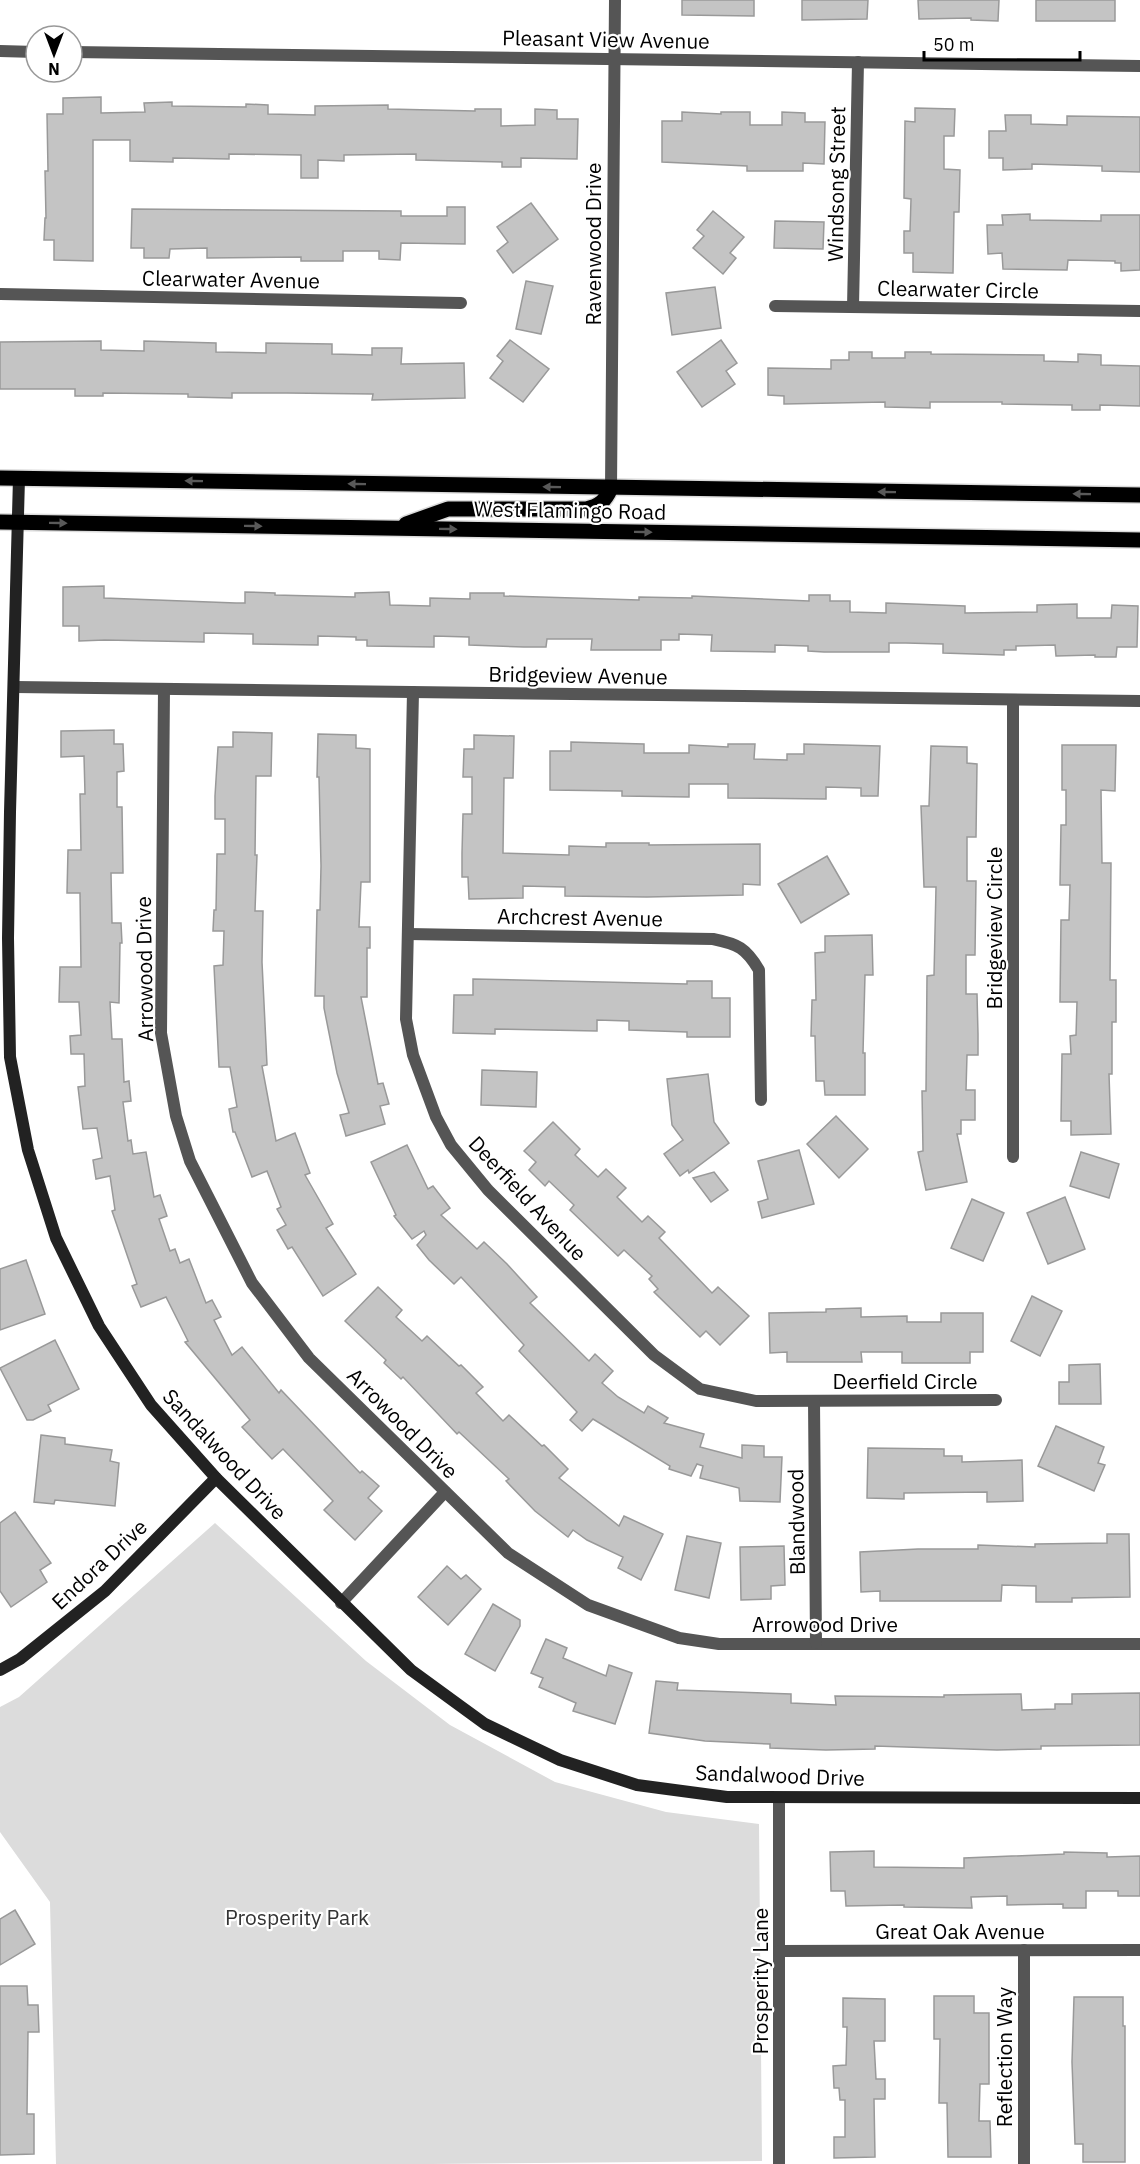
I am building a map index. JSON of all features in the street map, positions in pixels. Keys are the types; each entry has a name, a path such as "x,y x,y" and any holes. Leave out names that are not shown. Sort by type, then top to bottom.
{"main road":[{"name":"West Flamingo Road","path":"0,478 1140,495"},
{"path":"395,528 448,509 586,509 597,507 606,499 611,488"},
{"name":"West Flamingo Road","path":"0,522 1140,540"}],"street":[{"name":"Ravenwood Drive","path":"611,488 615,0"},
{"path":"0,51 24,52"},
{"name":"Pleasant View Avenue","path":"84,52 1140,66"},
{"name":"Windsong Street","path":"853,307 858,62"},
{"name":"Clearwater Avenue","path":"0,294 461,303"},
{"name":"Clearwater Circle","path":"775,306 1140,311"},
{"name":"Sandalwood Drive","path":"19,478 15,687 5,812 10,1058 28,1150 56,1238 99,1326 151,1405 216,1478 411,1670 485,1724 561,1760 637,1785 727,1797 1140,1798"},
{"name":"Bridgeview Avenue","path":"15,687 1140,701"},
{"name":"Arrowood Drive","path":"164,689 161,1033 176,1116 190,1161 252,1283 309,1358 445,1492 508,1553 594,1608 679,1638 719,1644 1140,1644"},
{"name":"Deerfield Avenue","path":"413,692 406,1019 413,1055 441,1126 452,1145 488,1190 654,1355 700,1389 756,1401 814,1401"},
{"name":"Bridgeview Circle","path":"1013,700 1013,1157"},
{"name":"Archcrest Avenue","path":"408,934 713,939 733,943 749,953 759,970 761,1100"},
{"name":"Deerfield Circle","path":"814,1401 996,1400"},
{"name":"Blandwood","path":"814,1401 816,1643"},
{"name":"Endora Drive","path":"0,1670 20,1659 105,1591 216,1478"},
{"path":"341,1603 445,1492"},
{"name":"Prosperity Lane","path":"779,1798 779,2164"},
{"name":"Reflection Way","path":"1024,1950 1024,2164"},
{"name":"Great Oak Avenue","path":"779,1951 1140,1950"}],"green space":[{"name":"Prosperity Park","path":"215,1523 366,1661 450,1725 555,1782 666,1812 759,1824 762,2161 56,2164 50,1902 0,1832 0,1707 19,1697"}],"building":[{"path":"682,0 754,0 754,16 682,15"},
{"path":"802,0 868,0 867,19 802,20"},
{"path":"918,0 999,0 998,21 971,20 971,18 919,19"},
{"path":"1036,0 1115,0 1115,21 1036,21"},
{"path":"101,97 101,113 145,112 144,103 172,102 172,106 268,105 268,114 315,115 315,106 388,105 388,109 475,111 475,109 501,109 501,126 535,125 535,109 557,110 557,119 578,119 577,159 521,158 521,167 502,167 502,162 416,160 416,154 344,155 344,161 318,160 318,178 301,178 301,155 229,154 229,159 173,158 173,162 130,161 130,140 93,140 93,261 54,260 54,240 44,240 45,171 48,171 47,114 63,114 63,98"},
{"path":"915,108 955,109 954,136 944,136 944,169 960,170 959,212 954,212 953,273 913,272 913,253 904,253 904,231 910,231 911,199 904,198 905,121 915,122"},
{"path":"682,112 721,114 721,112 750,112 750,125 782,125 782,112 805,113 805,122 825,122 824,164 803,163 803,171 747,171 747,166 662,162 662,121 682,121"},
{"path":"1005,115 1031,115 1031,124 1067,125 1067,116 1140,117 1140,172 1102,171 1102,166 1032,164 1032,169 1003,170 1003,158 989,158 989,131 1006,131"},
{"path":"531,203 558,239 513,273 497,251 508,242 497,227"},
{"path":"447,207 465,207 465,244 401,243 400,260 379,259 379,251 343,251 343,261 301,261 301,257 207,258 207,248 170,249 169,258 144,258 144,248 131,248 132,209 401,211 401,216 447,216"},
{"path":"713,211 744,237 730,253 736,258 723,274 693,248 704,236 697,230"},
{"path":"1030,214 1030,220 1101,221 1101,215 1140,215 1140,270 1121,271 1121,263 1115,263 1115,261 1068,260 1067,270 1003,269 1002,253 988,254 987,225 1003,225 1002,215"},
{"path":"775,221 824,222 823,249 774,248"},
{"path":"526,281 553,286 541,334 516,329"},
{"path":"715,287 721,328 672,335 666,293"},
{"path":"510,340 549,369 523,402 490,378 503,361 497,356"},
{"path":"721,340 737,363 726,371 735,384 702,407 677,372"},
{"path":"101,341 101,350 144,351 144,341 216,343 216,352 266,353 266,343 332,344 332,354 372,355 372,348 402,348 401,364 464,363 465,398 372,400 373,394 287,393 232,393 232,398 188,397 188,394 103,393 103,396 75,396 75,389 0,389 0,342"},
{"path":"849,352 872,352 872,358 905,358 905,352 1044,355 1044,361 1078,362 1078,354 1101,355 1101,365 1140,366 1140,406 1100,405 1100,410 1072,410 1072,405 930,402 930,408 885,407 885,402 784,404 784,396 768,395 768,368 831,369 831,360 849,360"},
{"path":"104,586 104,598 236,603 245,603 245,592 355,597 355,593 389,592 390,605 430,606 430,598 470,599 470,593 639,600 639,597 692,598 692,596 809,601 809,595 830,595 830,601 850,601 850,612 886,613 886,603 965,606 965,613 1037,612 1037,605 1077,604 1077,618 1111,618 1112,605 1138,606 1137,647 1117,647 1116,657 1056,656 1055,645 1016,646 1016,650 1004,650 1004,655 943,653 943,644 906,643 889,643 889,652 824,652 808,651 808,646 775,645 775,652 711,651 712,635 679,634 679,640 661,640 661,650 591,650 592,639 547,639 546,647 469,645 469,637 434,636 434,647 367,646 367,640 356,640 356,637 318,636 318,645 253,644 253,634 204,633 204,642 79,641 79,626 63,626 63,587"},
{"path":"114,730 114,744 123,744 124,771 117,772 117,807 122,807 123,873 111,873 112,923 121,923 122,943 120,943 119,1003 110,1002 112,1039 122,1039 124,1082 129,1081 131,1101 123,1102 128,1141 131,1140 133,1154 146,1152 154,1197 160,1195 167,1216 159,1219 170,1251 175,1249 180,1263 189,1259 206,1303 212,1300 221,1317 214,1320 232,1355 242,1347 279,1393 281,1390 360,1473 362,1471 379,1486 368,1498 382,1511 355,1540 324,1510 333,1501 283,1449 272,1459 242,1427 250,1420 185,1342 188,1341 166,1297 141,1307 132,1286 137,1284 112,1211 115,1210 110,1176 96,1179 93,1160 102,1158 97,1128 83,1129 78,1087 85,1086 84,1054 71,1054 70,1036 81,1035 79,1002 59,1002 60,967 81,967 80,893 67,893 68,850 81,850 80,794 85,794 84,756 61,757 61,731"},
{"path":"233,732 272,733 271,776 256,776 255,911 263,911 262,962 267,1065 262,1066 276,1141 295,1133 310,1173 305,1175 333,1224 326,1228 356,1274 323,1296 292,1247 288,1249 277,1230 286,1225 277,1209 281,1207 267,1171 252,1177 235,1132 233,1132 229,1109 237,1107 230,1067 219,1067 214,966 223,965 224,931 213,931 214,910 216,910 217,854 225,854 225,819 215,819 215,796 218,747 233,747"},
{"path":"318,734 356,735 356,748 370,749 370,882 361,882 359,927 370,927 370,948 367,948 367,997 361,997 378,1084 383,1083 389,1104 380,1106 385,1124 346,1136 340,1115 349,1113 337,1073 324,1008 324,996 315,996 317,910 320,910 321,866 319,777 317,777"},
{"path":"474,735 514,736 513,778 504,778 503,853 569,855 569,846 606,847 606,843 760,844 760,885 743,884 743,895 647,897 565,896 565,887 523,886 523,898 469,899 468,877 462,877 462,853 463,814 472,814 472,777 463,777 464,749 474,749"},
{"path":"571,742 644,744 644,753 689,753 689,745 728,747 728,744 755,744 754,759 787,760 787,754 804,754 804,744 880,746 878,796 861,796 861,788 826,787 826,799 728,798 728,784 689,784 689,797 622,796 622,791 550,790 550,751 571,751"},
{"path":"1062,745 1116,745 1115,791 1101,790 1102,863 1111,863 1110,980 1116,980 1116,1022 1112,1022 1112,1074 1109,1074 1111,1134 1071,1135 1071,1121 1061,1121 1062,1054 1071,1054 1070,1036 1076,1035 1077,1002 1060,1002 1061,920 1069,920 1070,885 1060,885 1061,825 1066,825 1066,790 1062,790"},
{"path":"931,746 967,747 967,763 977,764 976,837 967,837 967,881 976,881 975,955 966,955 966,994 977,994 978,1055 967,1055 966,1090 975,1090 975,1120 961,1120 961,1134 957,1134 967,1182 926,1190 918,1152 923,1151 922,1091 926,1091 927,976 934,975 936,887 924,887 921,806 929,806"},
{"path":"827,856 849,894 801,923 778,884"},
{"path":"872,935 873,975 865,975 863,1053 865,1053 865,1095 825,1095 824,1081 816,1081 815,1036 811,1036 812,1000 816,1000 815,953 825,952 825,936"},
{"path":"473,979 687,984 687,981 712,981 712,998 730,998 730,1037 687,1037 687,1032 629,1030 629,1021 597,1020 597,1031 495,1029 495,1034 453,1033 454,995 473,995"},
{"path":"482,1070 537,1072 536,1107 481,1105"},
{"path":"708,1074 714,1122 729,1143 689,1173 688,1170 680,1176 664,1154 683,1140 672,1125 667,1079"},
{"path":"836,1116 868,1149 839,1178 807,1144"},
{"path":"553,1122 580,1149 575,1155 598,1177 606,1169 626,1188 617,1197 642,1222 648,1216 665,1232 659,1238 712,1293 718,1287 749,1316 720,1345 706,1331 700,1337 654,1292 658,1289 649,1279 652,1276 624,1250 618,1256 570,1210 574,1205 549,1181 545,1186 529,1170 536,1162 524,1151"},
{"path":"407,1145 428,1189 433,1186 450,1208 441,1215 477,1249 484,1242 537,1297 530,1303 589,1361 595,1354 613,1371 602,1383 618,1397 644,1413 648,1406 668,1418 664,1423 704,1434 700,1447 742,1458 742,1445 764,1446 764,1457 782,1457 780,1502 740,1501 739,1488 700,1478 703,1466 697,1464 691,1476 669,1469 670,1466 593,1419 582,1431 570,1420 577,1412 519,1351 524,1345 461,1277 454,1284 429,1260 417,1245 426,1235 424,1231 412,1239 394,1216 396,1215 371,1162"},
{"path":"799,1150 814,1204 762,1218 758,1202 768,1199 758,1161"},
{"path":"1081,1152 1119,1164 1109,1198 1070,1186"},
{"path":"714,1172 728,1190 711,1202 693,1178"},
{"path":"1065,1197 1085,1249 1048,1264 1027,1213"},
{"path":"972,1199 1004,1213 983,1261 951,1248"},
{"path":"26,1260 45,1314 0,1330 0,1269"},
{"path":"378,1287 402,1310 396,1317 422,1341 427,1336 483,1387 476,1393 503,1421 509,1415 568,1469 559,1478 619,1526 624,1516 663,1534 641,1580 618,1568 623,1557 587,1540 573,1530 568,1537 535,1511 506,1481 509,1479 459,1432 457,1434 403,1377 401,1379 384,1363 386,1360 345,1321"},
{"path":"1032,1296 1062,1311 1040,1356 1011,1341"},
{"path":"861,1308 861,1317 907,1316 907,1322 941,1322 941,1313 983,1313 983,1352 970,1352 970,1363 902,1363 902,1352 861,1352 862,1362 787,1362 787,1352 770,1353 769,1313 826,1312 826,1309"},
{"path":"55,1340 79,1389 48,1405 51,1411 33,1420 27,1420 0,1368"},
{"path":"1100,1364 1101,1404 1059,1404 1059,1382 1069,1382 1069,1365"},
{"path":"1056,1426 1104,1447 1098,1463 1105,1465 1094,1491 1038,1466"},
{"path":"41,1435 65,1438 65,1444 112,1450 110,1461 119,1463 115,1506 55,1500 54,1504 34,1502"},
{"path":"868,1448 944,1449 944,1456 962,1456 962,1462 1022,1460 1023,1501 987,1502 987,1492 904,1493 904,1499 867,1498"},
{"path":"15,1512 51,1563 40,1570 47,1582 11,1607 0,1591 0,1523"},
{"path":"1107,1534 1129,1534 1130,1597 1072,1598 1072,1602 1036,1602 1036,1586 1002,1585 1001,1601 880,1601 880,1591 861,1592 860,1552 978,1549 978,1545 1035,1547 1035,1544 1107,1543"},
{"path":"687,1536 721,1543 709,1598 675,1590"},
{"path":"784,1546 785,1585 771,1586 771,1599 741,1600 740,1547"},
{"path":"447,1566 461,1579 466,1575 481,1589 448,1625 418,1597"},
{"path":"493,1604 520,1620 520,1626 495,1671 465,1654"},
{"path":"546,1639 567,1648 563,1658 606,1676 609,1665 632,1673 615,1724 573,1711 576,1703 539,1687 543,1678 531,1673"},
{"path":"656,1681 678,1683 677,1690 791,1694 791,1703 836,1705 835,1696 944,1697 944,1695 1021,1694 1022,1710 1055,1709 1055,1704 1072,1704 1072,1694 1140,1693 1140,1745 1041,1746 1041,1749 997,1750 875,1746 875,1749 826,1750 770,1748 770,1744 705,1741 649,1733"},
{"path":"874,1851 874,1867 964,1868 964,1858 1064,1854 1064,1852 1107,1853 1107,1857 1140,1856 1140,1896 1118,1896 1118,1891 1086,1891 1086,1908 1063,1908 1063,1904 1007,1905 1007,1896 971,1897 972,1908 904,1907 904,1905 846,1906 845,1891 831,1891 830,1852"},
{"path":"15,1910 35,1944 0,1965 0,1919"},
{"path":"0,1986 27,1986 28,2005 38,2005 39,2032 28,2032 27,2114 34,2114 34,2154 0,2155"},
{"path":"934,1996 974,1996 974,2013 989,2013 989,2084 980,2084 979,2121 990,2121 991,2157 948,2157 947,2103 939,2103 940,2039 934,2039"},
{"path":"1074,1997 1123,1997 1125,2162 1083,2162 1083,2144 1075,2144 1072,2062"},
{"path":"843,1998 885,1999 885,2041 874,2041 876,2079 885,2079 885,2099 874,2099 875,2157 834,2158 834,2137 845,2137 845,2100 840,2100 839,2088 834,2088 833,2066 846,2065 847,2027 843,2027"}]}
